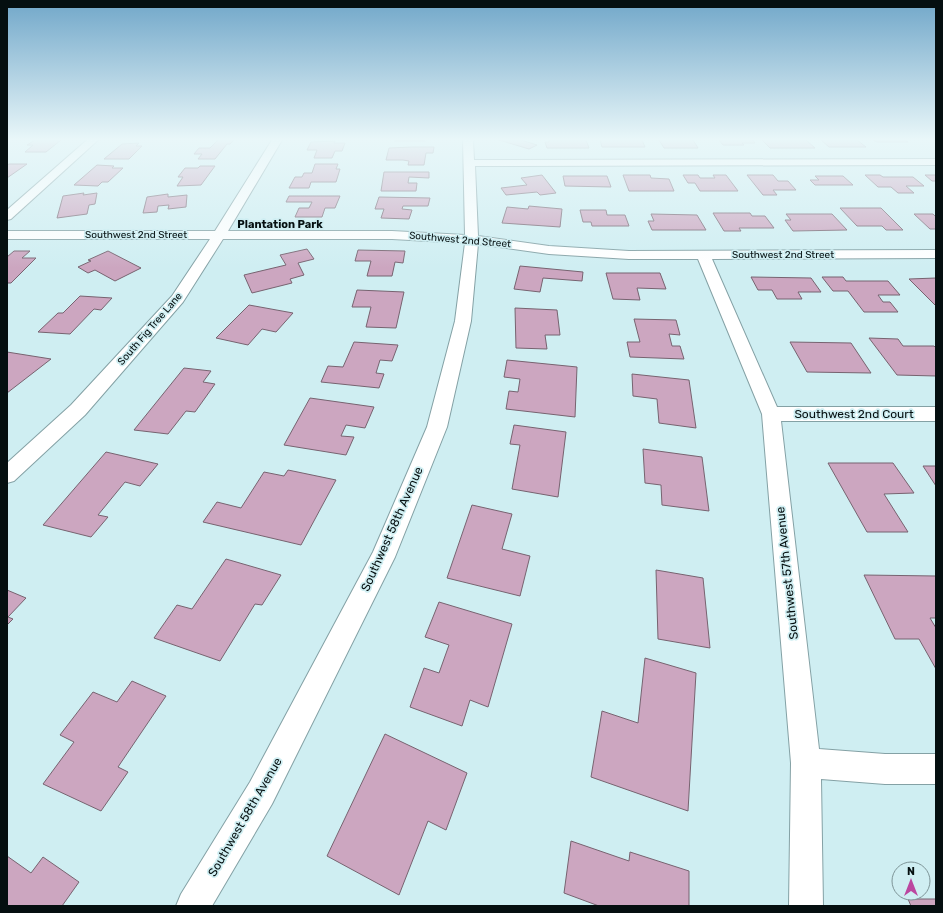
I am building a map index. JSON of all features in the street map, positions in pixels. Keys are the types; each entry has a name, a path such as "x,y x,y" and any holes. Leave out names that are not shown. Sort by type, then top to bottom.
{"street":[{"path":"7,216 45,183"},
{"name":"South Fig Tree Lane","path":"7,475 78,410 172,305 220,234 251,183"},
{"name":"Southwest 58th Avenue","path":"193,906 261,792 383,557 437,427 463,321 472,239 471,183"},
{"name":"Southwest 2nd Street","path":"7,235 392,235 472,239 563,250 629,254 936,254"},
{"name":"Southwest 57th Avenue","path":"703,255 771,414 806,763 806,906"},
{"name":"Southwest 2nd Court","path":"771,414 936,414"},
{"path":"806,763 885,769 936,769"}],"building":[{"path":"77,183 101,183 98,186 74,185"},
{"path":"179,183 203,183 201,185 177,186"},
{"path":"292,183 311,183 309,188 289,188"},
{"path":"382,183 417,183 416,191 381,191"},
{"path":"525,183 548,183 556,193 540,195 537,192 506,195 501,188 527,185"},
{"path":"564,183 609,183 611,187 565,186"},
{"path":"626,183 671,183 674,191 629,191"},
{"path":"688,183 732,183 738,191 700,191 695,183"},
{"path":"753,183 789,183 796,190 773,190 777,195 763,195"},
{"path":"813,183 850,183 853,185 815,185"},
{"path":"873,183 920,183 924,186 906,186 914,193 898,193 891,187 878,187"},
{"path":"84,193 83,195 97,193 95,204 89,205 87,214 57,218 63,196"},
{"path":"168,194 168,197 187,195 186,207 168,209 169,205 158,206 157,212 143,213 147,197"},
{"path":"289,196 340,196 335,208 325,208 322,217 295,217 299,208 309,208 312,202 286,202"},
{"path":"379,197 430,198 428,206 403,206 402,209 412,210 409,219 381,218 384,209 375,209"},
{"path":"529,206 562,209 560,227 502,223 507,207 528,209"},
{"path":"840,208 881,208 903,230 886,230 882,226 857,226"},
{"path":"580,210 606,210 607,215 625,215 629,226 592,226 591,222 583,222"},
{"path":"713,213 750,213 752,216 765,216 774,228 739,228 741,231 724,231"},
{"path":"651,214 697,215 706,230 652,230 648,221 654,221"},
{"path":"786,214 832,214 847,230 793,231 785,220 791,220"},
{"path":"914,214 933,214 936,217 936,229 930,229"},
{"path":"307,249 314,259 298,263 304,275 290,279 292,283 252,293 244,275 286,265 280,255"},
{"path":"358,250 405,251 403,263 395,262 392,276 367,276 371,261 355,261"},
{"path":"14,251 30,251 22,258 36,258 11,283 7,283 7,257"},
{"path":"108,251 141,268 115,281 95,270 88,273 78,267 91,261 88,260"},
{"path":"520,266 583,272 582,281 543,278 540,292 514,289"},
{"path":"606,273 660,273 666,289 637,288 640,300 613,299"},
{"path":"751,277 811,278 821,292 798,292 802,299 777,299 772,290 758,290"},
{"path":"822,277 843,277 846,281 888,281 900,295 878,295 883,302 890,302 898,312 864,312 848,291 833,291"},
{"path":"936,278 936,306 909,279"},
{"path":"357,290 404,292 396,328 366,327 371,307 352,307"},
{"path":"80,296 112,298 101,310 94,309 70,334 38,332 58,313 63,313"},
{"path":"249,305 293,313 276,332 262,329 248,345 216,338"},
{"path":"515,308 557,310 560,335 545,335 547,349 516,348"},
{"path":"634,319 676,320 680,335 669,334 672,346 680,346 684,359 630,357 627,342 640,342"},
{"path":"869,338 898,339 903,346 934,346 936,348 936,376 897,375"},
{"path":"354,342 398,345 392,361 380,360 376,373 384,374 379,388 321,382 328,366 343,367"},
{"path":"790,342 851,343 871,373 807,372"},
{"path":"7,352 51,359 7,393"},
{"path":"507,360 577,367 575,417 506,409 509,391 518,392 520,379 504,377"},
{"path":"184,368 211,371 203,382 215,384 195,412 186,411 168,434 134,430"},
{"path":"632,374 689,380 696,428 659,423 657,399 633,396"},
{"path":"310,398 374,407 365,428 346,425 341,436 354,437 346,455 284,445"},
{"path":"514,425 566,432 558,497 512,489 520,445 510,444"},
{"path":"643,449 702,457 709,511 662,505 661,485 645,483"},
{"path":"106,452 158,464 140,486 125,482 98,515 108,517 91,537 43,525"},
{"path":"828,463 893,463 914,493 884,494 908,532 867,532"},
{"path":"923,466 936,466 936,486"},
{"path":"288,470 336,480 301,545 203,522 217,502 241,508 264,472 284,476"},
{"path":"472,505 512,514 502,549 530,556 520,596 447,578"},
{"path":"226,559 281,575 262,605 255,604 220,661 154,638 177,605 192,609"},
{"path":"656,570 703,578 710,648 658,639"},
{"path":"864,575 936,576 936,618 930,618 936,628 936,669 919,639 895,639"},
{"path":"7,590 26,598 8,617 13,619 7,625"},
{"path":"439,602 512,624 488,707 470,700 462,726 410,707 424,668 439,673 449,645 425,637"},
{"path":"645,658 696,673 688,811 591,777 602,711 638,723"},
{"path":"132,681 166,696 118,767 128,772 101,811 43,784 74,742 60,735 93,692 117,702"},
{"path":"385,734 467,773 446,830 428,821 399,895 327,856"},
{"path":"571,841 629,861 630,852 689,871 689,906 599,906 564,893"},
{"path":"7,856 31,873 43,857 79,882 62,906 7,906"},
{"path":"931,899 936,899 936,906 911,906 909,901 931,901"}],"district":[{"name":"Plantation Park","path":"280,224"}]}
